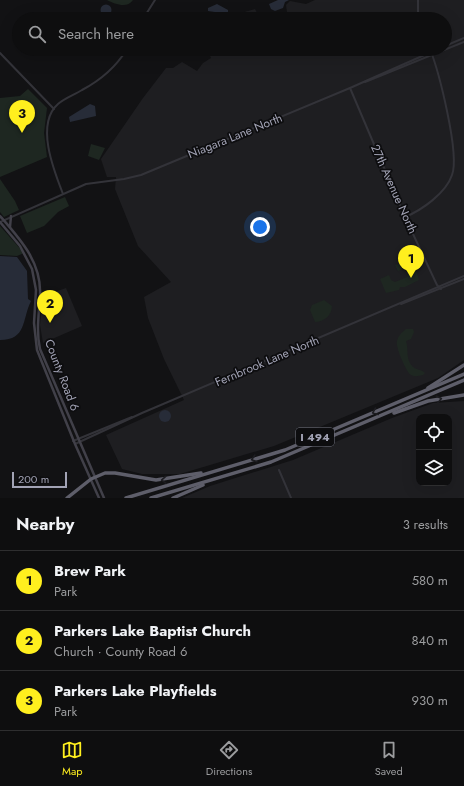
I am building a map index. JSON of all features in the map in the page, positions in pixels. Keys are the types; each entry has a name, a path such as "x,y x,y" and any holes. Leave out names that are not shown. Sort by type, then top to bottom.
{"highway":[{"path":"411,397 464,365"},
{"name":"I 494","path":"126,498 285,450 464,374"},
{"name":"I 494","path":"151,498 271,462 464,380"},
{"path":"375,419 428,401 464,395"},
{"path":"67,498 90,479 105,473 115,473 156,480 216,471"},
{"path":"173,498 222,477"}],"main road":[{"name":"County Road 6","path":"0,216 26,247 37,270 40,283 39,342 45,361 78,441 104,498"},
{"path":"10,228 11,216"},
{"name":"County Road 6","path":"0,222 20,246 32,269 36,290 34,323 37,350 74,442 99,498"}],"street":[{"path":"147,12 155,0"},
{"path":"418,0 418,12"},
{"path":"452,43 464,38"},
{"name":"Niagara Lane North","path":"452,47 464,42"},
{"path":"0,53 54,109"},
{"path":"0,222 63,194 54,173 48,147 48,121 54,109 63,101 100,79 116,64 122,56"},
{"name":"Niagara Lane North","path":"63,194 91,183 128,179 141,175 350,88 417,56"},
{"name":"Niagara Lane North","path":"356,85 429,56"},
{"path":"405,217 418,210 443,189 450,180 454,170 455,159 441,84 432,56"},
{"name":"27th Avenue North","path":"350,88 405,217 441,289"},
{"name":"Fernbrook Lane North","path":"401,304 464,276"},
{"name":"Fernbrook Lane North","path":"74,442 129,417 133,417 464,279"},
{"path":"279,470 291,498"}],"shaded area":[{"path":"107,0 133,0 124,5"},
{"path":"315,0 464,0 464,360 438,378 274,446 180,474 142,474 122,469 106,435 184,400 164,359 148,318 144,297 171,282 138,246 115,189 116,177 107,177 101,159 143,98 166,68 173,68 182,62 197,71 203,63 211,58 210,56 452,56 452,12 287,12 286,5 290,1 306,4"},
{"path":"255,9 256,12 245,12"},
{"path":"28,89 47,108 44,133 47,157 0,177 0,98 20,96"},
{"path":"91,144 105,148 99,160 88,156"},
{"path":"0,179 15,201 19,210 4,217 0,212"},
{"path":"65,197 69,206 58,212 44,226 27,233 20,216"},
{"path":"0,226 24,253 17,256 0,255"},
{"path":"411,260 414,264 419,280 405,287 400,287 399,290 386,293 380,279 389,275 391,280 395,282 407,277 408,273 406,268 398,271 395,265"},
{"path":"66,288 82,326 43,343 40,325 43,296"},
{"path":"324,300 332,306 331,312 324,319 315,322 310,310 312,305"},
{"path":"406,329 413,329 414,332 411,339 406,341 409,361 413,367 425,373 423,375 411,375 406,369 399,353 397,344 398,339 400,334"},
{"path":"464,401 464,498 182,498 210,486 293,460 392,418 433,403"}],"water":[{"path":"278,0 289,0 285,2 283,8 275,11 271,9 269,4"},
{"path":"217,4 228,10 228,12 208,11 208,8"},
{"path":"104,5 108,5 111,8 111,12 101,12 101,8"},
{"path":"90,104 95,106 96,116 70,122 69,117"},
{"path":"0,256 17,257 27,271 28,299 31,301 19,332 9,339 0,340"},
{"path":"163,410 167,410 171,416 167,422 163,422 159,418 159,414"}],"place":[{"name":"Parkers Lake Playfields","path":"22,133"},
{"name":"Brew Park","path":"411,278"},
{"name":"Parkers Lake Baptist Church","path":"50,323"}]}
